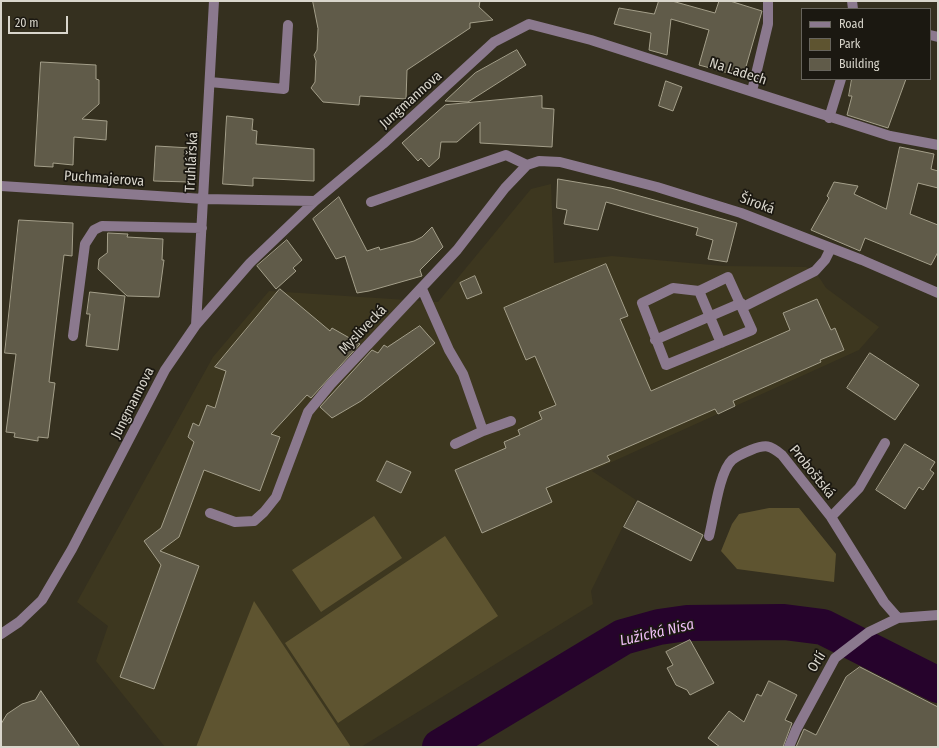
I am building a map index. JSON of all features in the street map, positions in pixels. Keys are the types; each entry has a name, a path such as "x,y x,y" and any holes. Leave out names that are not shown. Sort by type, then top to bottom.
{"street":[{"name":"Truhlářská","path":"196,325 214,1"},
{"path":"752,90 768,24 768,1"},
{"name":"Na Ladech","path":"529,24 591,40 752,90 830,118 890,136 938,145"},
{"name":"Jungmannova","path":"1,634 19,622 42,600 72,549 165,370 196,325 250,263 314,201 384,144 494,42 529,24"},
{"path":"210,82 284,88 288,25"},
{"path":"830,118 841,80"},
{"path":"371,202 506,155 527,165"},
{"name":"Široká","path":"527,165 539,161 560,162 657,187 741,213 938,292"},
{"name":"Myslivecká","path":"210,513 235,522 254,521 264,512 276,497 308,412 331,384 457,250 505,188 527,165"},
{"name":"Puchmajerova","path":"1,186 204,199"},
{"path":"204,199 314,201"},
{"path":"74,336 85,244 94,230 102,226 202,228"},
{"path":"655,340 710,316 742,305 815,271 826,260 831,248"},
{"path":"728,277 742,305 752,330 666,365 655,340 642,303 673,288 699,291 728,277"},
{"path":"422,288 449,350 463,374 483,432"},
{"path":"699,291 721,342"},
{"path":"455,444 511,421"},
{"path":"831,517 859,488 885,443"},
{"name":"Proboštská","path":"709,536 722,475 732,460 749,451 763,446 772,447 782,455 831,517 884,602 898,618"},
{"path":"898,618 938,615"},
{"name":"Orlí","path":"788,747 835,658 869,632 898,618"}],"shaded area":[{"path":"551,184 554,263 612,256 723,266 806,267 815,271 826,288 879,327 859,350 592,471 636,500 591,591 593,604 361,747 351,747 254,602 196,747 165,747 96,661 108,626 77,602 213,357 269,291 438,302 531,189"}],"green space":[{"path":"769,508 799,508 836,554 834,582 737,569 721,551 732,524 739,514"},
{"path":"374,516 402,558 321,612 292,570"},
{"path":"445,536 498,616 338,723 285,643"},
{"path":"254,601 351,747 196,747"}],"building":[{"path":"313,1 480,1 479,7 493,20 470,23 470,28 407,70 406,99 360,96 359,105 323,102 311,88 315,82 316,61 314,55 317,50 318,29"},
{"path":"659,1 672,1 715,13 719,1 730,1 762,11 743,77 699,65 709,30 671,19 667,55 649,50 651,33 614,24 619,8 654,14"},
{"path":"517,50 526,65 468,102 445,101 475,73"},
{"path":"41,62 96,65 96,79 99,80 99,104 82,119 107,121 106,140 74,137 73,165 53,163 53,167 35,166"},
{"path":"852,80 906,80 888,128 847,115 852,96 849,96"},
{"path":"666,81 682,87 673,111 659,106"},
{"path":"542,96 542,108 554,109 552,147 480,143 480,122 457,142 441,142 439,158 429,167 421,158 418,161 402,143 445,105"},
{"path":"227,116 253,119 252,130 257,131 256,144 314,149 314,181 253,178 253,186 223,184"},
{"path":"156,146 191,148 189,182 154,181"},
{"path":"900,147 934,154 931,169 938,171 938,188 918,183 910,214 938,225 938,252 931,265 865,238 860,251 811,230 829,198 827,196 834,182 858,186 854,194 886,209"},
{"path":"558,179 611,188 737,223 727,262 708,259 713,240 696,235 698,228 606,202 598,230 564,224 567,210 557,208"},
{"path":"339,197 367,251 379,247 380,250 414,241 422,237 432,227 443,247 420,270 422,276 357,293 345,256 336,259 313,219"},
{"path":"19,220 73,223 72,256 64,255 49,382 55,383 48,438 38,437 38,441 14,437 15,433 6,432 16,354 5,353"},
{"path":"108,233 128,234 127,237 163,239 162,260 164,260 159,297 127,296 98,269 99,259 107,253"},
{"path":"287,240 302,260 293,268 296,271 276,289 257,266"},
{"path":"606,264 628,316 620,319 651,391 790,330 783,313 817,299 831,330 835,328 844,350 820,360 821,362 733,401 735,406 718,414 715,409 607,456 610,461 546,488 552,502 482,533 455,470 506,448 504,442 520,435 518,430 542,419 539,412 556,405 535,356 526,360 504,308"},
{"path":"475,276 482,293 467,299 460,283"},
{"path":"280,289 330,331 332,328 360,344 311,398 307,395 271,434 280,437 260,491 204,470 179,537 160,551 199,566 154,689 120,677 161,565 144,541 161,528 194,442 188,437 193,423 199,426 207,405 215,408 226,371 215,367"},
{"path":"90,292 125,296 118,350 86,346 90,314 87,314"},
{"path":"420,326 435,343 361,401 332,418 320,407 372,350 378,353 384,345 387,347"},
{"path":"870,353 919,385 895,420 847,388"},
{"path":"905,444 935,462 930,470 934,473 923,490 919,487 905,509 876,490"},
{"path":"387,461 411,472 401,493 377,481"},
{"path":"638,501 703,535 691,561 624,527"},
{"path":"690,640 714,683 690,695 687,690 676,685 667,668 673,665 666,652"},
{"path":"860,667 938,707 938,747 796,747 804,729 816,735 846,677"},
{"path":"769,681 797,695 785,720 792,723 783,747 720,747 708,738 729,711 744,722 757,694 761,696"},
{"path":"41,691 80,747 1,747 1,724 7,714 22,704 35,700"}],"waterway":[{"name":"Lužická Nisa","path":"440,747 623,637 659,627 687,623 784,622 823,627 938,685"}]}
